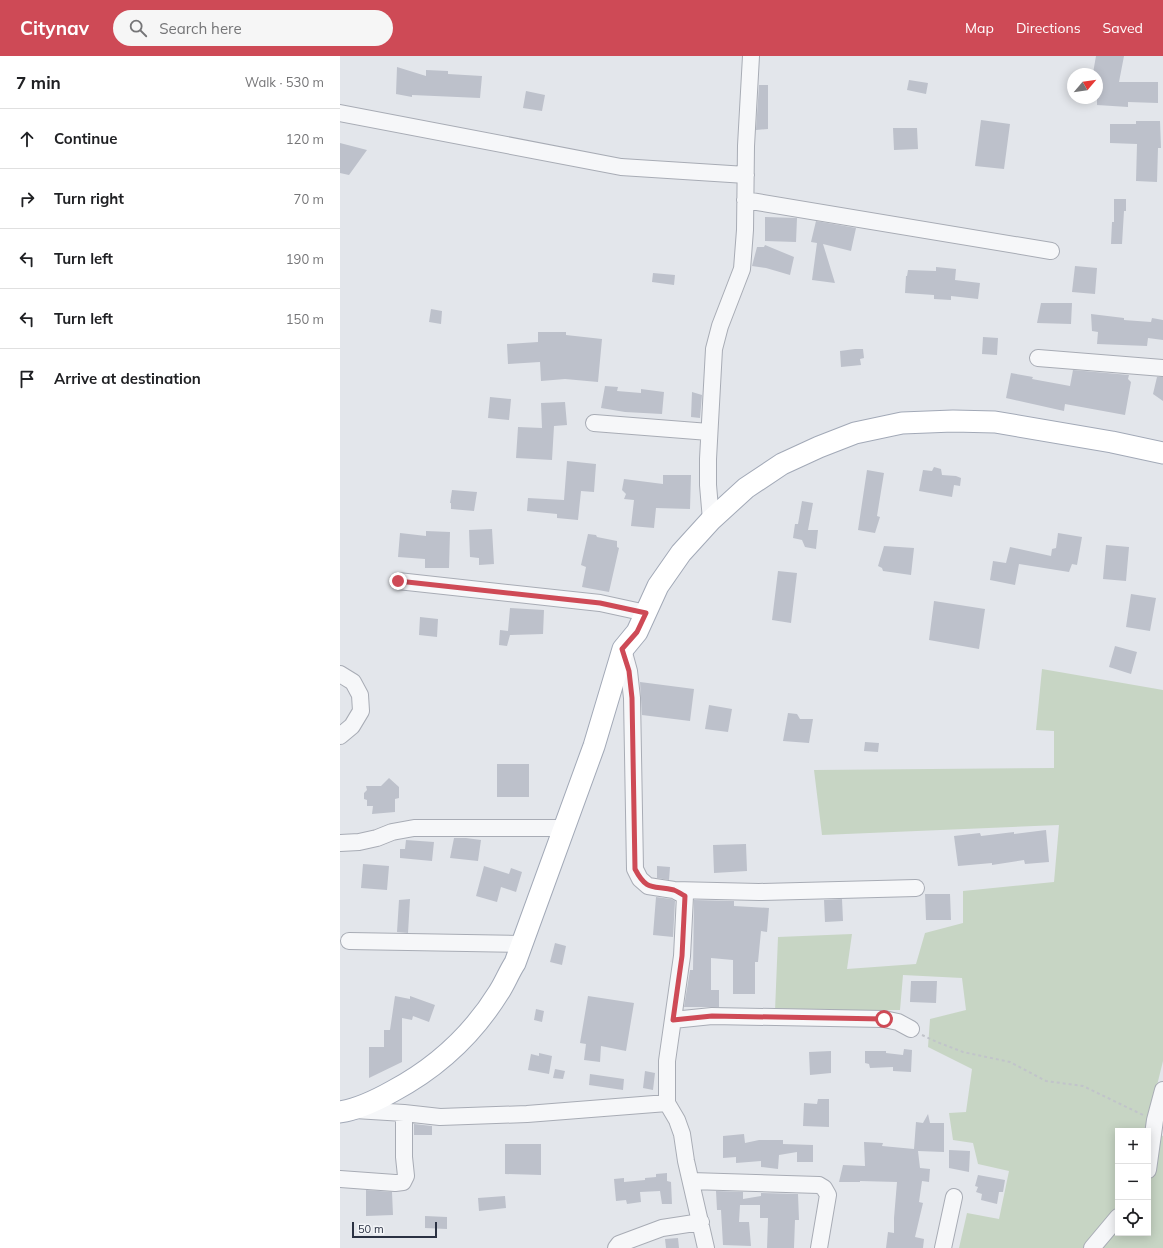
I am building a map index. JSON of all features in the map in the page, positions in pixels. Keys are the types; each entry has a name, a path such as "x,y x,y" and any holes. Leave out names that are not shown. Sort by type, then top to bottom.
{"main road":[{"path":"346,1111 381,1098 408,1083 437,1062 456,1045 481,1017 499,992 515,963 594,746 622,649 637,632 658,586 677,559 711,520 746,488 782,464 854,433 902,423 953,421 995,422 1112,442 1163,453"}],"street":[{"path":"711,520 708,485 709,432 714,348 720,326 742,269 751,56"},
{"path":"340,113 621,167 746,175"},
{"path":"745,200 1051,251"},
{"path":"1038,358 1163,368"},
{"path":"594,423 709,432"},
{"path":"398,581 600,603 646,613"},
{"path":"622,649 629,671 632,698 635,869 640,879 648,886 674,890 759,892 916,888"},
{"path":"340,674 353,682 360,695 361,711 352,726 340,736"},
{"path":"340,843 359,842 377,838 392,832 414,828 564,828"},
{"path":"674,890 685,896 682,956 667,1061 667,1103 677,1120 682,1134 686,1161 706,1248"},
{"path":"349,941 521,944"},
{"path":"673,1020 712,1016 884,1019 898,1022 911,1029"},
{"path":"1149,1164 1159,1121 1163,1090"},
{"path":"346,1111 404,1113 440,1117 527,1114 667,1103"},
{"path":"340,1179 395,1183 403,1182 406,1176 404,1157 404,1113"},
{"path":"691,1181 819,1184 824,1188 828,1195 819,1248"},
{"path":"943,1248 954,1197"},
{"path":"1092,1248 1115,1221"},
{"path":"616,1248 619,1244 662,1228 701,1222"}],"path":[{"path":"911,1029 937,1042 963,1052 1010,1062 1046,1081 1084,1086 1127,1108 1159,1121"}],"green space":[{"path":"1042,669 1163,690 1163,1061 1146,1128 1115,1128 1115,1236 1151,1236 1151,1132 1163,1136 1163,1248 959,1248 967,1213 999,1219 1009,1171 978,1164 973,1143 953,1140 949,1113 966,1112 972,1069 928,1047 930,1019 966,1010 962,978 903,975 900,1010 775,1011 778,937 852,934 847,969 916,964 925,933 963,923 963,891 1054,882 1059,825 822,835 814,770 1054,768 1054,731 1036,730"}],"building":[{"path":"1096,56 1124,56 1119,82 1158,82 1158,103 1128,102 1128,107 1097,105 1103,104 1103,68 1094,68"},
{"path":"397,67 426,76 426,70 448,71 448,74 482,76 480,98 412,95 412,97 396,94"},
{"path":"909,80 928,83 926,94 907,90"},
{"path":"759,85 768,85 768,129 756,130"},
{"path":"526,91 545,95 542,111 523,108"},
{"path":"981,120 1010,124 1004,169 975,166"},
{"path":"1136,121 1160,121 1161,148 1158,148 1157,182 1136,181 1137,144 1110,143 1110,124 1136,124"},
{"path":"893,128 917,128 918,149 894,150"},
{"path":"340,143 367,150 349,175 340,173"},
{"path":"1114,199 1126,199 1122,244 1111,244 1112,222 1114,222"},
{"path":"765,217 797,218 796,242 765,241"},
{"path":"816,221 856,228 851,251 823,244 835,283 812,280 817,243 811,242"},
{"path":"765,245 794,257 790,275 766,268 752,266 757,247 764,247"},
{"path":"1075,266 1097,268 1095,294 1072,292"},
{"path":"936,267 956,269 955,280 980,283 978,299 951,296 951,300 934,299 934,295 905,293 906,276 908,270 936,271"},
{"path":"653,273 675,275 674,285 652,282"},
{"path":"1041,303 1072,303 1071,324 1037,323"},
{"path":"431,309 442,311 441,324 429,322"},
{"path":"1091,314 1124,318 1124,320 1151,322 1152,318 1163,320 1163,340 1148,338 1147,346 1097,344 1098,332 1092,331"},
{"path":"538,332 566,332 566,335 602,339 598,382 565,379 541,381 540,362 508,364 507,344 538,342"},
{"path":"983,337 998,338 997,355 982,354"},
{"path":"863,349 864,358 860,359 861,365 841,367 840,351"},
{"path":"1073,370 1129,375 1128,379 1131,382 1125,415 1065,404 1064,411 1006,398 1011,373 1033,377 1032,379 1070,386"},
{"path":"1157,377 1163,377 1163,401 1153,394"},
{"path":"605,386 618,387 617,391 641,393 641,389 664,392 662,414 625,412 601,408"},
{"path":"692,392 702,395 700,418 691,417"},
{"path":"490,397 511,399 509,420 488,418"},
{"path":"565,402 567,425 554,426 552,460 516,458 518,427 542,428 541,403"},
{"path":"567,461 596,464 594,492 581,491 578,520 557,518 557,514 527,511 528,498 564,500"},
{"path":"934,467 941,469 942,475 961,478 960,486 954,485 952,497 919,491 923,470 932,471"},
{"path":"867,470 884,473 877,516 880,517 875,533 858,530"},
{"path":"663,475 691,475 690,509 656,508 654,528 631,526 634,500 624,499 626,494 622,490 624,479 663,484"},
{"path":"452,490 477,492 474,511 451,509 450,503"},
{"path":"802,501 813,503 808,530 818,530 816,549 805,547 802,540 793,538 795,524 798,524"},
{"path":"492,529 494,564 479,565 479,558 470,557 469,530"},
{"path":"426,531 450,532 449,568 425,568 425,559 398,557 400,533 426,536"},
{"path":"1058,533 1082,537 1077,565 1072,564 1069,572 1019,564 1015,585 990,580 993,561 1006,563 1010,547 1051,556 1052,549 1056,548"},
{"path":"588,534 617,541 617,547 619,548 609,592 582,587 586,567 581,565"},
{"path":"1106,545 1129,547 1126,581 1103,579"},
{"path":"884,546 914,548 911,575 883,571 882,568 878,566"},
{"path":"778,571 797,573 791,623 772,620"},
{"path":"1131,594 1156,598 1150,631 1126,627"},
{"path":"934,601 985,609 979,649 929,640"},
{"path":"510,608 544,610 543,634 510,635 507,646 499,645 500,630 508,631"},
{"path":"420,617 438,619 437,637 419,635"},
{"path":"1115,646 1137,652 1131,674 1109,667"},
{"path":"640,682 694,689 690,721 642,715"},
{"path":"709,705 732,709 728,732 705,729"},
{"path":"788,713 797,714 800,719 813,719 809,743 783,741"},
{"path":"865,742 879,743 878,752 864,751"},
{"path":"497,764 529,764 529,797 497,797"},
{"path":"389,778 399,787 399,798 395,799 395,812 372,814 373,806 367,806 367,800 364,799 364,793 367,790 366,786 381,786"},
{"path":"1046,830 1049,862 1025,864 1024,860 992,865 992,863 958,866 954,836 980,833 981,836 1014,832 1014,834"},
{"path":"454,838 481,840 478,861 450,858"},
{"path":"406,840 434,842 432,861 400,858 400,849 405,849"},
{"path":"746,844 747,871 714,873 713,845"},
{"path":"363,864 389,866 387,890 361,888"},
{"path":"484,866 509,874 511,868 522,872 516,892 501,887 497,902 476,896"},
{"path":"657,866 670,867 669,880 657,878"},
{"path":"925,894 950,894 951,920 926,920"},
{"path":"656,897 675,901 673,937 653,935"},
{"path":"410,899 408,933 397,932 399,900"},
{"path":"842,899 843,921 825,922 824,900"},
{"path":"694,900 734,901 734,906 769,908 767,932 761,931 758,962 755,962 755,994 733,994 733,960 711,958 711,990 719,990 719,1007 684,1007 690,970 693,970"},
{"path":"555,943 566,946 562,965 550,962"},
{"path":"911,981 937,981 936,1003 910,1002"},
{"path":"395,996 410,999 410,996 435,1005 429,1022 413,1016 412,1020 402,1018 402,1062 369,1078 369,1047 384,1047 384,1030 390,1030"},
{"path":"588,996 634,1003 626,1051 601,1046 600,1062 584,1060 586,1044 580,1043"},
{"path":"536,1009 544,1011 542,1022 534,1020"},
{"path":"904,1049 912,1050 911,1072 893,1071 893,1067 870,1068 869,1064 865,1063 865,1051 886,1051 886,1053 903,1055"},
{"path":"831,1051 831,1073 810,1075 809,1052"},
{"path":"539,1053 552,1056 549,1074 528,1070 531,1054 539,1056"},
{"path":"555,1069 565,1071 563,1079 553,1078"},
{"path":"645,1071 655,1073 653,1090 643,1088"},
{"path":"590,1074 624,1079 623,1090 589,1085"},
{"path":"818,1099 829,1099 829,1127 803,1126 804,1103 817,1104"},
{"path":"928,1114 930,1123 944,1123 944,1152 918,1151 920,1168 930,1169 929,1182 922,1181 919,1202 923,1203 915,1237 924,1239 923,1248 886,1248 888,1232 894,1233 897,1182 839,1182 843,1165 865,1166 864,1142 883,1143 882,1146 914,1149 916,1122 923,1123"},
{"path":"414,1124 432,1126 432,1135 414,1135"},
{"path":"744,1134 745,1143 759,1140 783,1140 783,1144 813,1145 813,1162 797,1162 797,1152 779,1155 778,1169 761,1167 761,1161 736,1163 736,1157 723,1158 723,1136"},
{"path":"505,1144 541,1144 541,1175 505,1174"},
{"path":"949,1150 970,1151 969,1172 949,1168"},
{"path":"667,1173 667,1181 671,1182 672,1204 662,1204 660,1191 640,1192 641,1202 627,1204 626,1200 616,1201 614,1179 624,1178 624,1182 645,1180 645,1178 656,1177 656,1174"},
{"path":"978,1175 1005,1180 1003,1192 999,1192 997,1204 981,1200 982,1194 976,1192 978,1187 975,1186"},
{"path":"366,1190 392,1192 393,1215 366,1216"},
{"path":"716,1191 743,1192 743,1199 761,1196 761,1193 798,1194 799,1220 795,1220 794,1248 767,1248 768,1218 760,1218 760,1205 740,1205 739,1222 749,1222 751,1246 723,1245 721,1210 717,1210"},
{"path":"505,1196 506,1208 479,1211 478,1198"},
{"path":"425,1216 447,1217 447,1229 425,1228"},
{"path":"678,1238 679,1248 666,1248 665,1239"}],"route":[{"path":"398,581 600,603 646,613 637,632 622,649 629,671 632,698 635,869 640,879 648,886 665,890 674,890 685,896 682,956 673,1020 712,1016 884,1019"}]}
